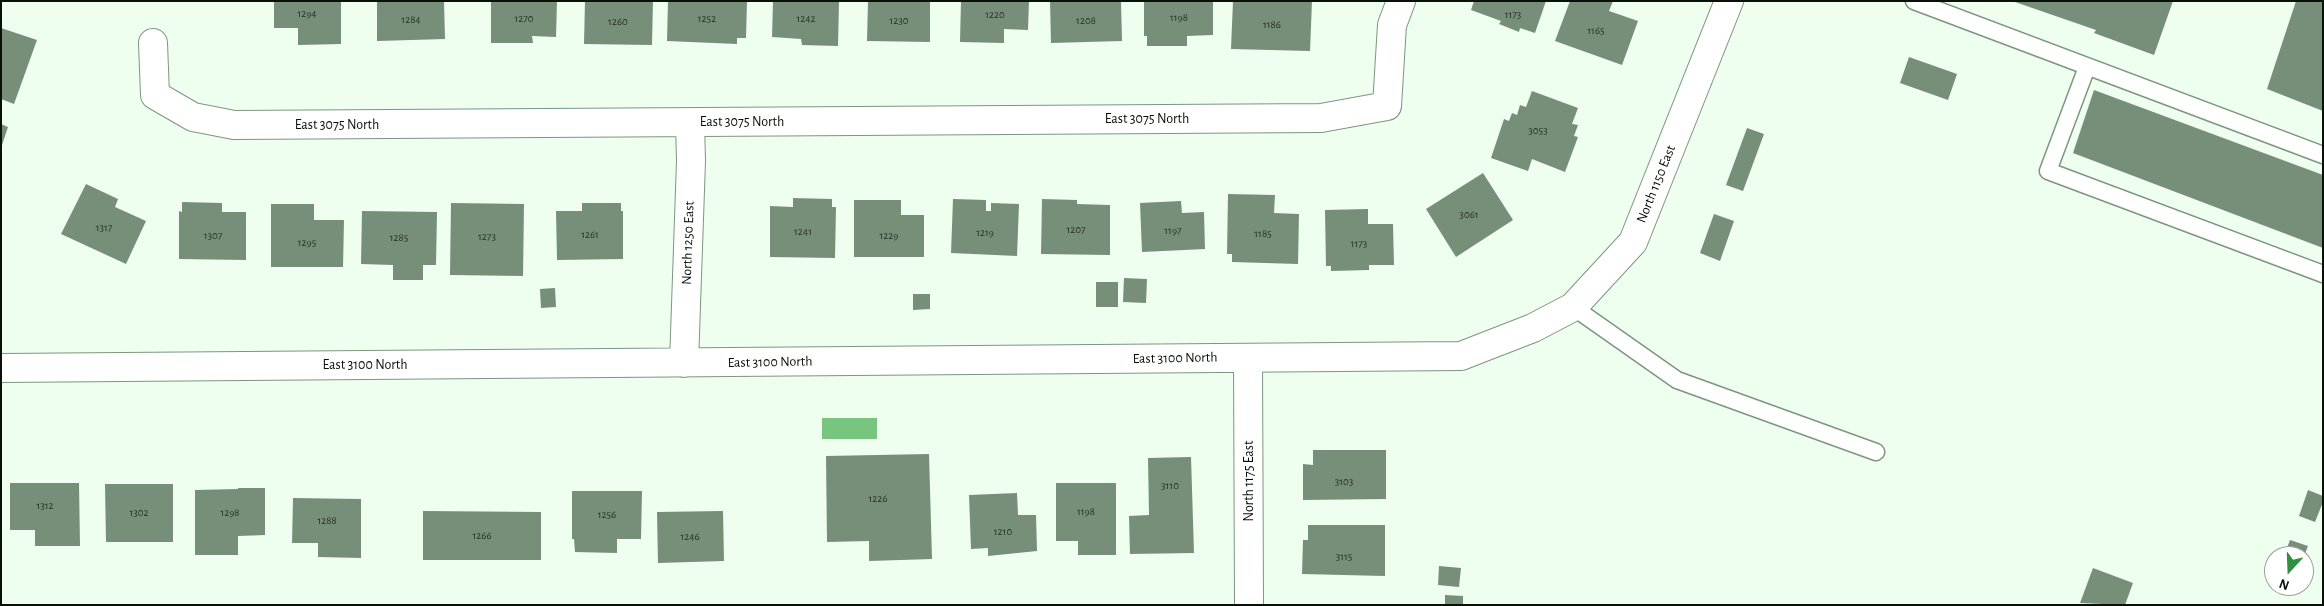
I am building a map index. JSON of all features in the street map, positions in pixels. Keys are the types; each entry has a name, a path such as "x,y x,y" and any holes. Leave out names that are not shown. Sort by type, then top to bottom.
{"street":[{"name":"East 3075 North","path":"153,43 155,95 193,117 234,125 1320,118 1387,106 1392,25 1401,1"},
{"name":"North 1150 East","path":"1533,328 1573,307 1632,242 1729,1"},
{"name":"North 1250 East","path":"684,363 691,161 690,123"},
{"name":"East 3100 North","path":"1,368 1461,356 1533,328"},
{"name":"North 1175 East","path":"1248,358 1249,605"}],"lane":[{"path":"1914,1 2323,155"},
{"path":"2087,67 2048,171 2323,274"},
{"path":"1573,307 1677,380 1876,452"}],"shaded area":[{"path":"822,418 877,418 877,439 822,439"}],"building":[{"path":"274,1 341,1 341,44 298,45 298,28 274,28"},
{"path":"377,1 444,1 445,39 377,41"},
{"path":"491,1 557,1 556,37 532,36 533,43 491,43"},
{"path":"585,1 653,1 652,45 584,44"},
{"path":"668,1 747,1 746,38 737,38 737,44 667,41"},
{"path":"773,1 839,1 838,46 802,45 801,39 772,37"},
{"path":"868,1 930,1 930,42 867,41"},
{"path":"961,1 1029,1 1028,30 1004,29 1004,43 960,42"},
{"path":"1050,1 1121,1 1122,41 1051,43"},
{"path":"1144,1 1213,1 1213,35 1187,36 1187,46 1147,46 1147,36 1144,36"},
{"path":"1233,1 1312,1 1310,51 1231,49"},
{"path":"1474,1 1546,1 1535,33 1520,28 1519,32 1499,24 1501,21 1471,10"},
{"path":"1570,1 1613,1 1609,11 1638,21 1622,65 1555,41"},
{"path":"2173,1 2154,55 2094,33 2096,30 2015,2"},
{"path":"2296,1 2323,1 2323,111 2267,89"},
{"path":"1,28 37,40 14,104 1,99"},
{"path":"1909,57 1957,74 1948,100 1900,83"},
{"path":"2094,90 2323,175 2323,248 2073,153"},
{"path":"1532,91 1578,108 1572,124 1578,125 1574,136 1578,137 1565,172 1532,159 1528,171 1491,158 1504,119 1509,121 1512,113 1517,115 1520,105 1526,107"},
{"path":"1,124 8,127 2,145 1,145"},
{"path":"1747,128 1764,134 1743,191 1726,185"},
{"path":"1483,173 1513,220 1456,257 1426,209"},
{"path":"86,184 118,199 115,207 146,221 126,264 61,234"},
{"path":"1228,194 1275,195 1274,213 1299,214 1298,264 1232,262 1232,254 1227,254"},
{"path":"793,198 832,199 832,207 836,207 835,258 770,257 770,206 793,207"},
{"path":"953,199 986,200 986,211 991,211 991,203 1019,204 1017,256 951,253"},
{"path":"1042,199 1077,200 1077,204 1110,205 1110,255 1041,254"},
{"path":"854,200 901,200 901,215 924,215 924,257 854,257"},
{"path":"1181,201 1182,213 1204,212 1205,249 1142,252 1140,203"},
{"path":"182,202 222,203 222,212 246,212 246,260 179,259 179,211 182,212"},
{"path":"451,203 524,204 523,276 450,275"},
{"path":"582,203 621,203 621,211 623,211 623,259 557,260 556,211 582,211"},
{"path":"271,204 314,204 314,220 344,220 343,267 271,267"},
{"path":"1368,209 1368,224 1393,224 1394,265 1369,265 1369,270 1331,271 1331,266 1326,266 1325,210"},
{"path":"362,211 437,212 436,265 423,265 423,280 393,280 393,265 361,264"},
{"path":"1714,214 1734,221 1720,261 1700,253"},
{"path":"1124,278 1147,279 1146,303 1123,302"},
{"path":"1096,282 1118,282 1118,307 1096,307"},
{"path":"555,288 556,307 541,308 540,289"},
{"path":"913,294 930,294 930,309 913,310"},
{"path":"1313,450 1386,450 1386,499 1303,500 1303,464 1313,465"},
{"path":"929,454 932,559 869,561 869,541 827,542 826,456"},
{"path":"1191,457 1194,553 1130,554 1129,516 1149,515 1148,458"},
{"path":"10,483 79,483 80,546 35,546 35,530 10,530"},
{"path":"1056,483 1116,483 1116,555 1078,555 1078,541 1056,541"},
{"path":"105,484 173,484 173,542 106,542"},
{"path":"265,488 265,535 238,536 238,555 195,555 195,490"},
{"path":"2308,490 2323,496 2323,502 2315,522 2299,516"},
{"path":"572,491 642,491 641,539 617,539 617,553 575,552 574,539 572,539"},
{"path":"1017,493 1018,515 1036,515 1037,551 988,556 988,548 971,549 969,495"},
{"path":"293,498 361,499 361,558 318,557 318,543 292,543"},
{"path":"423,511 541,512 541,560 423,560"},
{"path":"723,511 724,561 658,563 657,512"},
{"path":"1308,525 1385,525 1385,576 1302,574 1303,540 1308,540"},
{"path":"2290,540 2308,546 2288,546"},
{"path":"1439,566 1461,568 1459,587 1438,585"},
{"path":"2093,568 2133,583 2125,605 2080,603"},
{"path":"1445,595 1463,596 1463,605 1445,605"}]}
